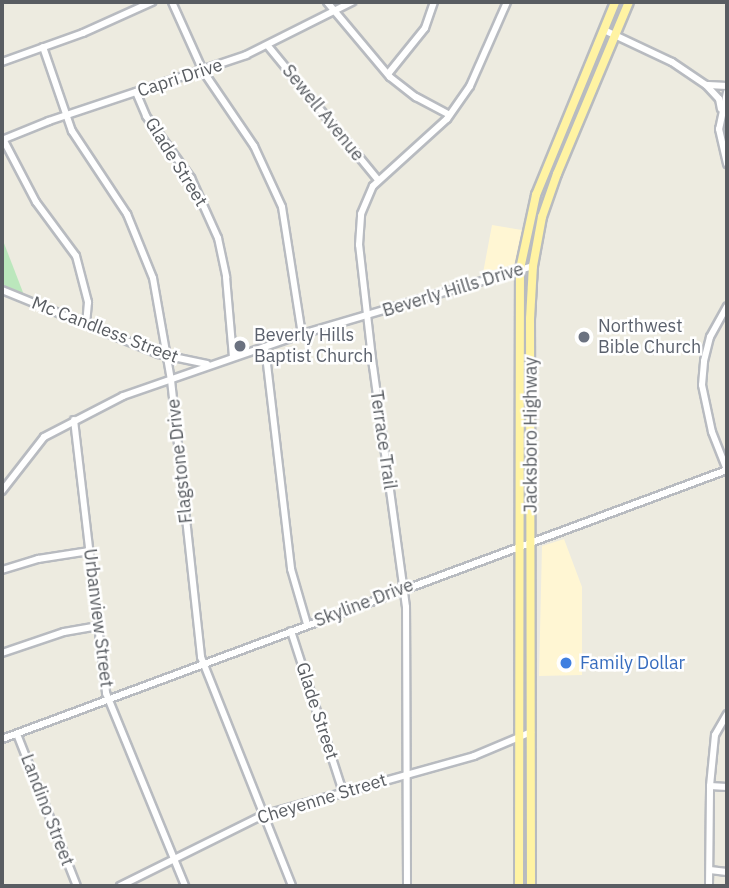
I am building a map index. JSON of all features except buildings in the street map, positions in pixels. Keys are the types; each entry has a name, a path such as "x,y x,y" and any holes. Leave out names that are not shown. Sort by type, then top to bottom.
{"main road":[{"name":"Jacksboro Highway","path":"519,886 520,269 536,195 615,2"},
{"name":"Jacksboro Highway","path":"531,886 533,265 542,217 557,174 629,2"},
{"path":"518,400 531,401"},
{"path":"520,816 530,816"}],"street":[{"path":"2,62 152,2"},
{"path":"172,2 203,71 254,146 282,207 302,334"},
{"path":"327,2 388,74 416,97 450,115"},
{"name":"Capri Drive","path":"2,139 66,115 203,71 268,46 352,2"},
{"path":"388,74 425,28 434,2"},
{"name":"Terrace Trail","path":"408,886 404,588 359,245 364,203 378,180 450,115 486,56 507,2"},
{"path":"604,30 672,62 706,85 719,99 721,109"},
{"name":"Sewell Avenue","path":"268,46 378,180"},
{"name":"Flagstone Drive","path":"43,47 66,115 82,149 138,234 153,278 168,356 203,664 292,886"},
{"path":"706,85 727,86"},
{"name":"Glade Street","path":"136,92 146,116 191,178 218,238 226,277 233,357"},
{"path":"727,92 721,109 719,129 727,164"},
{"path":"2,139 36,202 75,256 88,302 86,323"},
{"name":"Beverly Hills Drive","path":"2,491 44,437 74,419 123,396 302,334 533,265"},
{"name":"Mc Candless Street","path":"2,290 168,356 209,364"},
{"path":"727,306 708,345 702,385 712,432 727,470"},
{"path":"265,347 292,569 307,624"},
{"name":"Urbanview Street","path":"74,419 109,700 185,886"},
{"name":"Skyline Drive","path":"2,739 727,470"},
{"path":"2,570 38,559 89,551"},
{"path":"2,653 64,632 98,626"},
{"name":"Glade Street","path":"291,631 343,792"},
{"path":"709,886 710,786 715,735 727,714"},
{"name":"Cheyenne Street","path":"120,886 263,815 474,756 531,732"},
{"name":"Landino Street","path":"17,734 77,886"},
{"path":"710,786 727,787"},
{"path":"710,870 727,872"}],"shaded area":[{"path":"492,225 522,230 515,264 483,273"},
{"path":"564,539 582,587 582,675 539,676 542,546"}],"green space":[{"path":"2,238 24,295 2,286"}],"place":[{"name":"Northwest Bible Church","path":"584,337"},
{"name":"Beverly Hills Baptist Church","path":"240,346"},
{"name":"Family Dollar","path":"566,663"}]}
